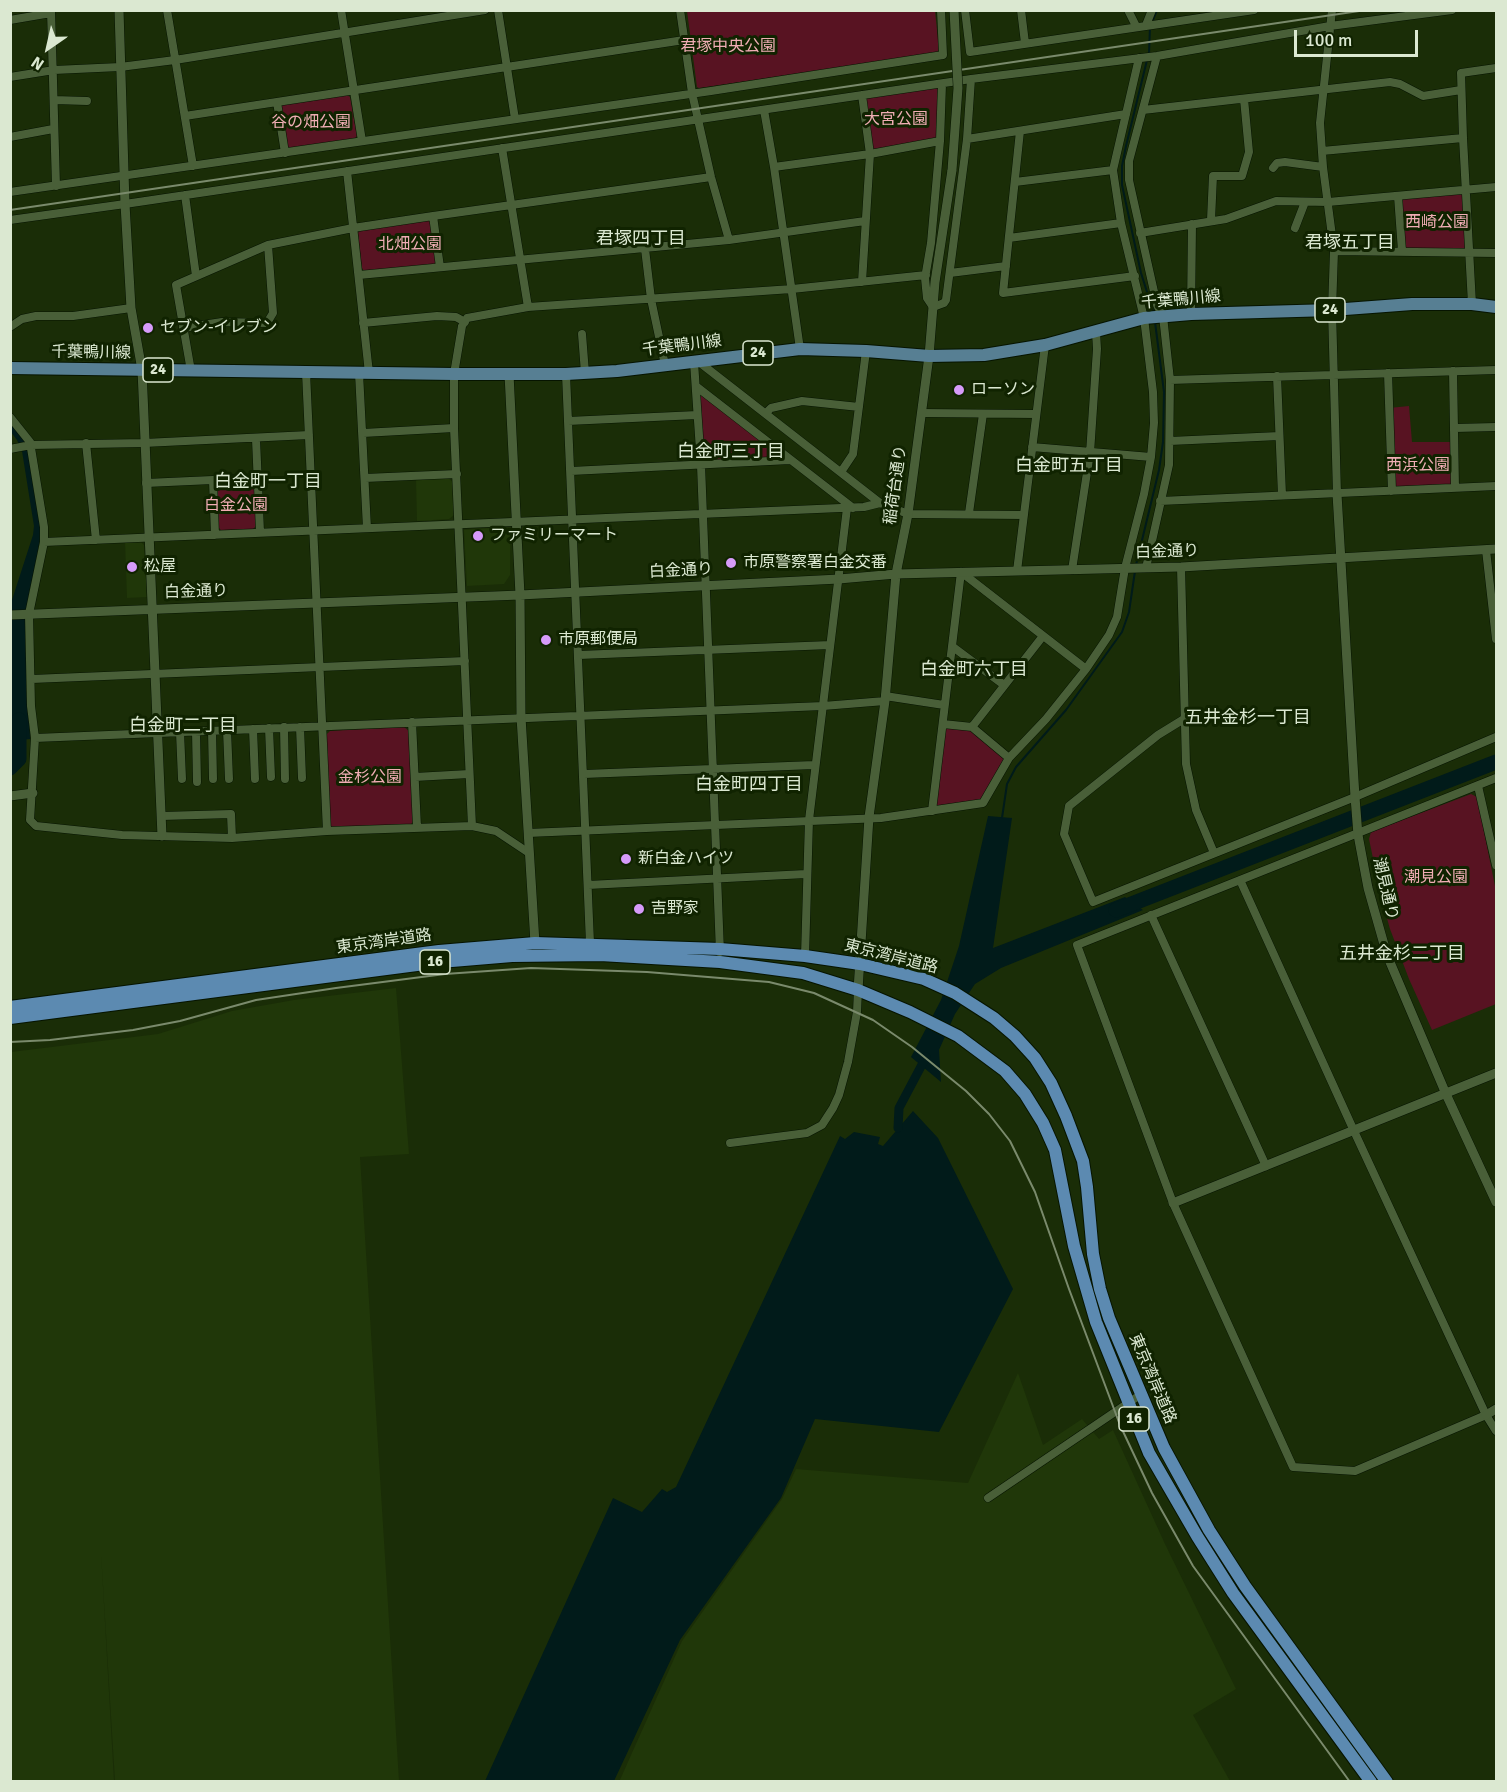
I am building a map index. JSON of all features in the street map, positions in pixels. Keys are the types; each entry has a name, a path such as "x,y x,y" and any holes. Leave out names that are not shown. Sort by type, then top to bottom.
{"highway":[{"name":"東京湾岸道路","path":"10,1007 448,950 535,943 720,949 805,956 860,964 924,979 955,993 976,1005 1015,1036 1035,1058 1051,1083 1083,1161 1093,1254 1100,1289 1109,1318 1164,1448 1209,1530 1245,1586 1387,1782"},
{"name":"東京湾岸道路","path":"10,1018 476,958 600,955 720,962 803,973 858,990 958,1036 1005,1071 1025,1094 1043,1123 1055,1150 1074,1246 1096,1322 1149,1454 1233,1593 1371,1782"}],"main road":[{"name":"千葉鴨川線","path":"10,368 566,374 696,362 800,349 928,356 984,355 1045,345 1144,318 1163,316 1332,310 1412,304 1472,304 1497,307"}],"street":[{"path":"119,10 124,204 131,308 142,370 162,836"},
{"path":"167,10 193,166"},
{"path":"341,10 362,141"},
{"path":"10,77 54,70 120,67 175,60 485,10"},
{"path":"498,10 515,119"},
{"path":"680,10 692,93 711,177 729,240"},
{"path":"10,192 943,55 941,10"},
{"name":"稲荷台通り","path":"858,990 869,817 885,698 896,574 908,514 922,413 934,282 952,170 958,88 954,10"},
{"path":"965,10 969,52 1250,11"},
{"path":"1021,10 1025,43"},
{"path":"1128,10 1136,26"},
{"path":"1146,25 1152,10"},
{"path":"1332,10 1320,123 1323,167 1334,251 1332,310 1337,494"},
{"path":"10,220 970,79 1157,56 1330,26 1452,10"},
{"path":"10,20 51,12 56,186"},
{"path":"185,116 684,40"},
{"path":"1146,568 1169,465 1170,380 1163,316 1157,305 1131,198 1129,161 1157,56"},
{"path":"528,833 881,818 983,804 1009,758 1046,719 1086,669 1109,635 1117,617 1125,568 1144,494 1154,423 1153,392 1144,318 1121,223 1113,170 1139,58"},
{"path":"1472,304 1461,73 1497,68"},
{"path":"942,84 940,141 925,289 927,298 933,307 946,300 967,139 970,79"},
{"path":"1143,110 1390,82 1400,84 1423,96 1461,90"},
{"path":"862,95 870,154 862,282"},
{"path":"1211,220 1213,176 1242,176 1249,152 1244,99"},
{"path":"54,100 87,101"},
{"path":"277,102 285,153"},
{"path":"764,110 800,349"},
{"path":"967,139 1126,114"},
{"path":"10,137 54,129"},
{"path":"1020,131 1003,293 1135,276"},
{"path":"1322,151 1463,138"},
{"path":"774,167 870,154 940,141"},
{"path":"502,148 528,307"},
{"path":"1273,168 1277,163 1285,162 1323,167"},
{"path":"1016,182 1113,170"},
{"path":"347,171 363,323 363,433 367,528"},
{"path":"191,371 176,285 268,245 354,228 711,177"},
{"path":"1140,233 1226,219 1276,201 1328,202 1497,187"},
{"path":"185,195 196,276"},
{"path":"1398,196 1402,251"},
{"path":"1295,228 1305,202"},
{"path":"433,216 440,267"},
{"path":"359,275 645,249 866,221"},
{"path":"1009,238 1121,223"},
{"path":"1191,314 1192,224"},
{"path":"183,328 222,322 267,324 273,313 268,245"},
{"path":"645,249 651,299 665,365"},
{"path":"1334,251 1497,254"},
{"path":"950,273 1006,266"},
{"path":"472,826 454,428 454,374 466,318 528,307 792,289 926,276"},
{"path":"10,327 22,319 36,316 73,316 131,308"},
{"path":"363,323 437,316 456,317 465,322"},
{"path":"1072,570 1090,453 1097,350 1096,332"},
{"path":"582,334 585,373"},
{"path":"1017,571 1045,345"},
{"path":"841,472 853,454 867,351"},
{"path":"696,362 720,962"},
{"path":"696,362 766,413 880,503 908,514 1024,515"},
{"path":"1170,380 1497,370"},
{"path":"1453,371 1455,488"},
{"path":"306,372 327,831"},
{"path":"1388,373 1392,491"},
{"path":"509,374 520,595 521,717 535,943"},
{"path":"566,374 590,944"},
{"path":"1277,376 1282,495"},
{"path":"697,387 850,508"},
{"path":"766,413 771,408 802,401 859,407"},
{"path":"922,413 1036,414"},
{"path":"969,513 983,414"},
{"path":"568,421 697,415"},
{"path":"10,417 29,440 28,445 43,520 44,542 29,614 31,706 35,738 30,820 36,826 122,835 232,838 327,831 472,826 496,831 529,853"},
{"path":"363,433 454,428"},
{"path":"1455,428 1497,428"},
{"path":"12,448 28,445 144,443 309,435"},
{"path":"1170,441 1279,436"},
{"path":"256,439 260,532"},
{"path":"86,443 96,540"},
{"path":"1032,447 1151,457"},
{"path":"571,471 790,460"},
{"path":"365,478 457,474"},
{"path":"146,483 257,478"},
{"path":"213,480 215,535"},
{"path":"1160,501 1497,486"},
{"name":"潮見通り","path":"1337,494 1355,797 1358,835 1368,888 1387,955 1446,1094 1497,1202"},
{"path":"44,542 850,508 880,503"},
{"path":"805,956 806,874 814,765 838,579 850,508"},
{"name":"白金通り","path":"10,615 520,595 896,574 1181,567 1497,549"},
{"path":"1486,550 1497,639"},
{"path":"1181,567 1186,764 1191,792 1203,830 1214,853"},
{"path":"961,573 1086,669"},
{"path":"932,811 961,573"},
{"path":"972,727 1043,636"},
{"path":"579,654 830,645"},
{"path":"953,647 1004,685"},
{"path":"32,679 465,661"},
{"path":"35,738 581,714 823,706 885,698 944,705"},
{"path":"1184,719 1158,735 1069,806 1064,834 1093,902 1355,797 1497,737"},
{"path":"412,722 417,827"},
{"path":"943,724 972,727 1009,758"},
{"path":"284,727 285,779"},
{"path":"300,727 302,778"},
{"path":"269,728 271,777"},
{"path":"253,729 255,779"},
{"path":"212,730 213,779"},
{"path":"227,730 228,779"},
{"path":"196,731 197,782"},
{"path":"180,732 182,779"},
{"path":"584,774 814,765"},
{"path":"415,777 469,774"},
{"path":"1497,778 1077,945 1173,1203 1293,1467 1355,1471 1497,1409"},
{"path":"1478,786 1497,865"},
{"path":"10,796 33,793"},
{"path":"162,816 231,814 232,838"},
{"path":"588,885 806,874"},
{"path":"1240,880 1486,1415 1497,1431"},
{"path":"1151,915 1266,1166"},
{"path":"730,1143 807,1133 822,1125 839,1095 848,1062 857,1012 858,990"},
{"path":"1173,1203 1497,1073"},
{"path":"988,1498 1140,1395"}],"shaded area":[{"path":"448,478 453,482 454,515 449,519 417,521 416,480"},
{"path":"504,527 510,533 510,575 504,584 467,586 464,530"},
{"path":"139,540 144,545 147,597 127,598 125,541"},
{"path":"396,988 409,1154 360,1157 399,1781 115,1781 101,1552 114,1781 11,1781 11,1052 158,1034 232,1011 294,1000"},
{"path":"1018,1373 1043,1445 1082,1419 1099,1439 1113,1430 1165,1544 1236,1689 1193,1715 1230,1781 619,1782 682,1641 782,1499 796,1469 968,1483"}],"green space":[{"name":"君塚中央公園","path":"687,11 935,11 939,49 937,53 699,88 697,87"},
{"name":"大宮公園","path":"942,84 940,141 870,154 862,95"},
{"name":"谷の畑公園","path":"347,95 350,97 357,136 354,139 289,148 287,146 281,107 283,104"},
{"name":"西崎公園","path":"1466,190 1468,253 1402,251 1398,196"},
{"name":"北畑公園","path":"427,220 431,223 436,261 434,264 364,271 358,233 360,230"},
{"path":"697,387 790,460 701,465"},
{"name":"西浜公園","path":"1409,406 1412,442 1455,442 1455,488 1392,491 1389,408"},
{"name":"白金公園","path":"250,481 255,485 257,525 253,529 221,530 217,526 216,486 220,482"},
{"path":"943,724 972,727 1009,758 983,803 932,811"},
{"name":"金杉公園","path":"404,727 409,731 414,821 410,825 334,829 330,825 326,735 330,731"},
{"name":"潮見公園","path":"1471,794 1477,797 1496,891 1496,1004 1432,1030 1390,929 1369,839 1371,832"}],"water":[{"path":"10,423 24,441 28,453 41,534 28,602 26,631 30,739 11,741 11,603 34,526 22,451 11,432"},
{"path":"988,816 1012,818 993,948 1125,897 1143,910 1001,968 975,984 955,1014 939,1050 941,1082 911,1057 941,1000 959,946"},
{"path":"913,1111 938,1138 1013,1289 939,1432 815,1419 781,1498 680,1640 614,1781 485,1781 613,1498 642,1512 662,1489 667,1492 676,1487 840,1136 845,1139 854,1132 880,1137 878,1144 883,1146"}],"waterway":[{"path":"1152,22 1157,10"},
{"path":"1149,54 1150,27"},
{"path":"1147,60 1126,146 1122,166 1122,185 1141,273 1154,314"},
{"path":"1136,565 1159,470 1163,442 1164,392 1155,322"},
{"path":"1002,818 1007,784 1016,767 1066,710 1122,632 1129,612 1135,571"},
{"path":"10,768 19,759 19,720"},
{"path":"1116,910 1496,762"},
{"path":"898,1128 899,1108 926,1057"}],"railway":[{"path":"10,210 1366,10"},
{"path":"10,1042 50,1040 133,1030 180,1021 256,1000 336,988 445,974 531,968 647,972 769,982 814,993 873,1020 912,1047 966,1091 989,1114 1010,1141 1035,1192 1120,1425 1152,1493 1193,1566 1350,1782"}],"place":[{"name":"セブン-イレブン","path":"148,328"},
{"name":"ローソン","path":"959,390"},
{"name":"ファミリーマート","path":"478,536"},
{"name":"市原警察署白金交番","path":"731,563"},
{"name":"松屋","path":"132,567"},
{"name":"市原郵便局","path":"546,640"},
{"name":"新白金ハイツ","path":"626,859"},
{"name":"吉野家","path":"639,909"}],"district":[{"name":"君塚四丁目","path":"641,239"},
{"name":"君塚五丁目","path":"1350,243"},
{"name":"白金町三丁目","path":"731,452"},
{"name":"白金町五丁目","path":"1069,466"},
{"name":"白金町一丁目","path":"268,482"},
{"name":"白金町六丁目","path":"974,670"},
{"name":"五井金杉一丁目","path":"1248,718"},
{"name":"白金町二丁目","path":"183,726"},
{"name":"白金町四丁目","path":"749,785"},
{"name":"五井金杉二丁目","path":"1402,954"}]}
